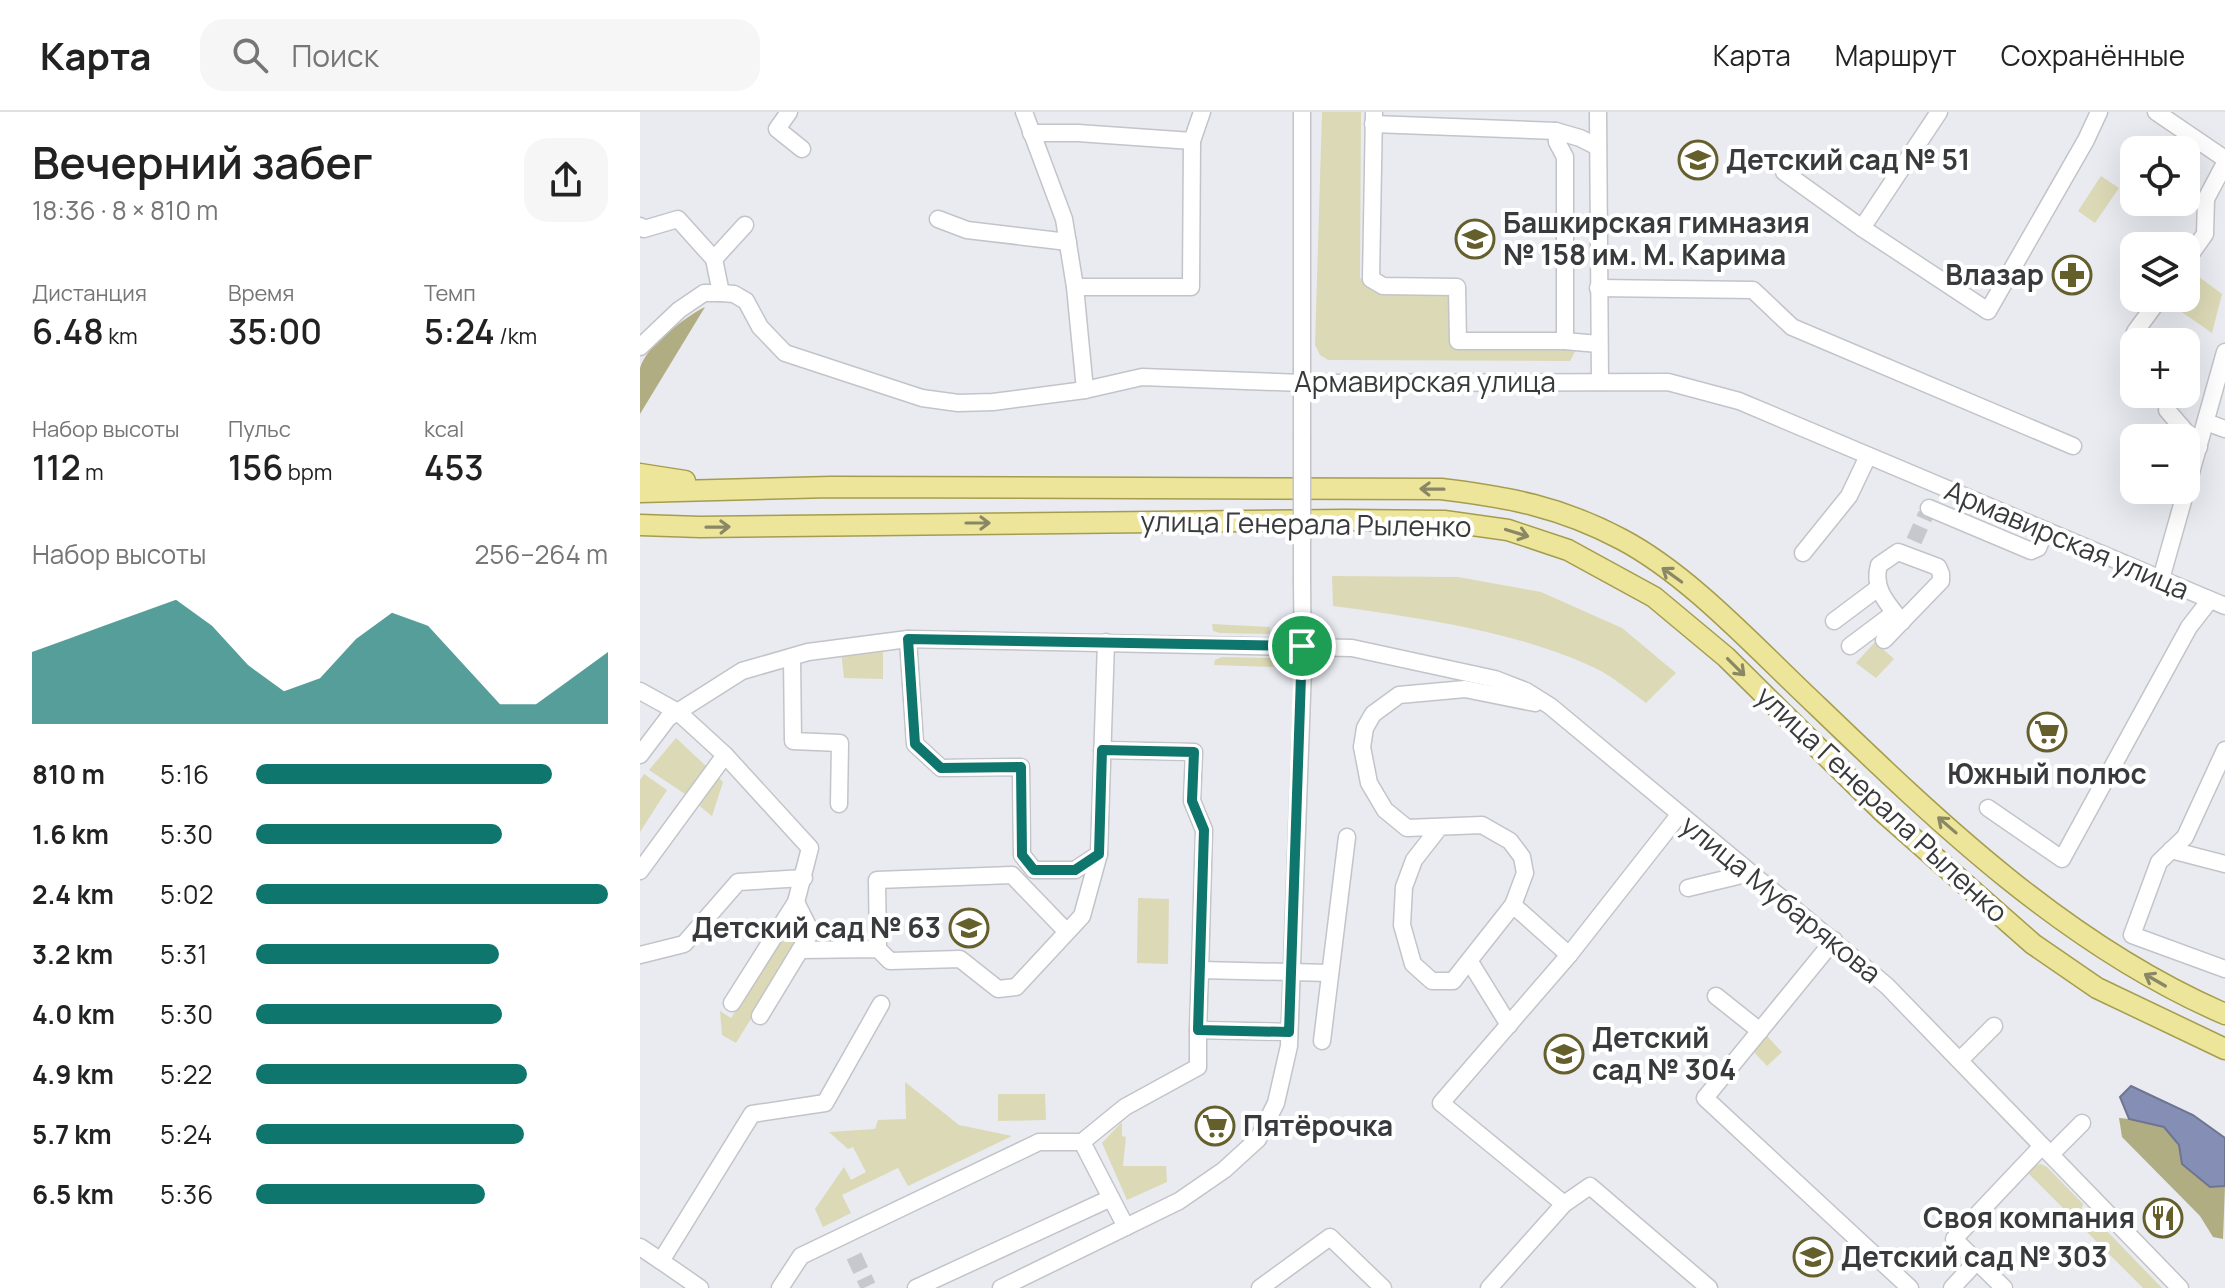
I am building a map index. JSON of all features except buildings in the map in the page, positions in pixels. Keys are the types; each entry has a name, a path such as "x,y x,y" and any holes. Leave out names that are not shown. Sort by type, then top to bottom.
{"main road":[{"path":"640,474 736,489"},
{"name":"улица Генерала Рыленко","path":"640,492 831,487 1441,489 1507,497 1567,514 1622,540 1678,578 1748,640 1905,790 2042,907 2104,951 2186,997 2225,1014"},
{"name":"улица Генерала Рыленко","path":"640,525 1444,521 1508,530 1568,550 1654,597 1726,657 1882,811 2033,944 2097,988 2225,1049"}],"street":[{"path":"789,112 777,129 802,149"},
{"path":"1024,112 1064,219 1075,287 1085,390"},
{"path":"1075,287 1191,287 1192,141 1202,112"},
{"path":"1001,1288 1179,1201 1224,1170 1258,1139 1276,1103 1289,1032 1302,646 1302,112"},
{"path":"1598,112 1600,382"},
{"path":"1862,228 1939,112"},
{"path":"1784,172 1988,311 2099,112"},
{"path":"2156,112 2225,161 2206,199 2205,234 2200,241"},
{"path":"1598,147 1556,131 1373,118 1371,279 1383,286 1457,287 1458,341 1598,344"},
{"path":"1556,131 1557,142 1565,157 1565,341"},
{"path":"1031,133 1192,141"},
{"path":"640,347 679,310 704,293 721,293 714,259 678,219 641,229"},
{"path":"938,219 967,230 1068,242"},
{"path":"714,259 745,225"},
{"path":"1567,256 1598,257"},
{"path":"1598,288 1753,290 1792,327 2073,446"},
{"name":"Армавирская улица","path":"721,293 734,294 746,301 760,327 785,353 922,398 958,403 993,402 1085,390 1142,377 1302,383 1668,382 1739,401 2218,603"},
{"path":"2200,443 2225,352"},
{"path":"2167,408 2179,424"},
{"path":"2206,422 2225,429"},
{"path":"1803,553 1849,496 1868,456"},
{"path":"1938,485 1927,511 2031,551 2038,548 2045,530"},
{"path":"2161,579 2183,504"},
{"path":"1850,646 1898,618 1942,577 1938,567 1912,548 1894,553 1877,569 1878,588 1898,618"},
{"path":"1834,621 1878,588"},
{"path":"1988,808 2062,859 2189,627 2218,603"},
{"path":"1884,640 1898,618"},
{"path":"908,639 915,744 941,768 1021,767 1022,855 1034,870 1075,870 1099,854"},
{"name":"улица Мубарякова","path":"640,755 668,718 742,671 808,652 908,639 1352,648 1495,679 1526,691 1550,706 1887,986 2180,1288"},
{"path":"1067,932 1012,875 877,880 878,949 890,961 960,959 998,989 1016,987 1082,916 1099,854 1106,642"},
{"path":"792,657 793,741 840,743 839,804"},
{"path":"1439,828 1414,860 1404,887 1402,925 1413,964 1432,981 1453,981 1513,905 1525,873 1522,857 1510,841 1482,825 1407,828 1385,810 1369,783 1362,747 1365,728 1373,714 1399,695 1465,689 1550,706"},
{"path":"640,691 678,712 725,755 810,848 796,902 732,1003"},
{"path":"780,1288 801,1256 1039,1142 1082,1142 1125,1107 1198,1067 1204,830 1192,801 1194,752 1102,750"},
{"path":"2225,750 2185,837 2159,862 2132,935 2225,969"},
{"path":"640,871 725,755"},
{"path":"1564,1204 1441,1103 1569,955 1679,815"},
{"path":"1322,1041 1347,837"},
{"path":"2171,850 2225,864"},
{"path":"1688,888 1750,873"},
{"path":"640,955 684,944 738,882 804,878"},
{"path":"760,1016 811,932 796,902"},
{"path":"1513,905 1569,955"},
{"path":"1834,940 1705,1098 1910,1288"},
{"path":"800,950 878,949"},
{"path":"1470,962 1509,1025"},
{"path":"1200,970 1330,973"},
{"path":"1716,996 1760,1031"},
{"path":"661,1261 752,1114 825,1103 881,1004"},
{"path":"1960,1060 1994,1026"},
{"path":"1198,1030 1289,1032"},
{"path":"2004,1288 1954,1239 2047,1150 2082,1123"},
{"path":"1082,1142 1126,1227"},
{"path":"1491,1287 1564,1204 1590,1186 1709,1288"},
{"path":"916,1288 1111,1198"},
{"path":"1260,1288 1330,1237 1383,1288"},
{"path":"640,1247 700,1288"},
{"path":"1952,1288 1977,1261"}],"shaded area":[{"path":"1322,112 1361,112 1360,278 1379,289 1439,292 1451,296 1454,348 1578,346 1570,361 1328,360 1320,355 1315,345"},
{"path":"2101,176 2119,188 2095,223 2078,211"},
{"path":"2200,278 2222,294 2212,333 2182,312 2200,312"},
{"path":"705,307 640,414 640,368 644,359 667,333"},
{"path":"1332,576 1458,577 1541,592 1622,628 1676,673 1646,703 1595,668 1534,645 1432,621 1333,606"},
{"path":"1212,624 1270,627 1270,634 1220,633 1213,631"},
{"path":"1875,642 1894,659 1876,678 1856,663"},
{"path":"883,650 883,679 844,678 841,652"},
{"path":"1222,657 1273,658 1273,667 1214,665 1215,660"},
{"path":"676,738 706,766 685,794 649,770"},
{"path":"644,774 667,790 640,832 640,780"},
{"path":"718,777 723,782 712,816 697,804"},
{"path":"1138,898 1169,899 1168,964 1137,963"},
{"path":"800,919 806,930 736,1043 722,1035 720,1011 731,1018 795,920"},
{"path":"1766,1035 1782,1052 1767,1066 1751,1049"},
{"path":"905,1082 959,1125 1012,1136 908,1186 898,1168 842,1195 851,1213 823,1227 815,1209 844,1167 851,1180 866,1172 853,1147 848,1149 829,1132 875,1129 878,1120 906,1119"},
{"path":"998,1094 1045,1094 1046,1120 998,1121"},
{"path":"2119,1118 2164,1127 2210,1187 2225,1186 2223,1239 2213,1237 2200,1216 2122,1137"},
{"path":"1122,1122 1122,1136 1126,1137 1123,1166 1166,1166 1167,1182 1127,1200 1102,1143"},
{"path":"2041,1164 2083,1204 2081,1211 2094,1224 2102,1226 2162,1288 2143,1288 2027,1172"}],"water":[{"path":"2131,1086 2193,1115 2225,1138 2225,1186 2210,1187 2182,1164 2179,1145 2164,1127 2129,1119 2120,1097"}],"tunnel":[{"path":"1914,541 1926,514"},
{"path":"854,1256 868,1286"}],"place":[{"name":"Детский сад № 51","path":"1698,160"},
{"name":"Башкирская гимназия № 158 им. М. Карима","path":"1475,239"},
{"name":"Влазар","path":"2072,275"},
{"name":"Южный полюс","path":"2047,732"},
{"name":"Детский сад № 63","path":"969,928"},
{"name":"Детский сад № 304","path":"1564,1054"},
{"name":"Пятёрочка","path":"1215,1126"},
{"name":"Своя компания","path":"2163,1218"},
{"name":"Детский сад № 303","path":"1813,1257"}],"route":[{"path":"908,639 1302,646 1289,1032 1198,1030 1204,830 1192,801 1194,752 1102,750 1099,854 1075,870 1034,870 1022,855 1021,767 941,768 915,744 908,639"}]}
